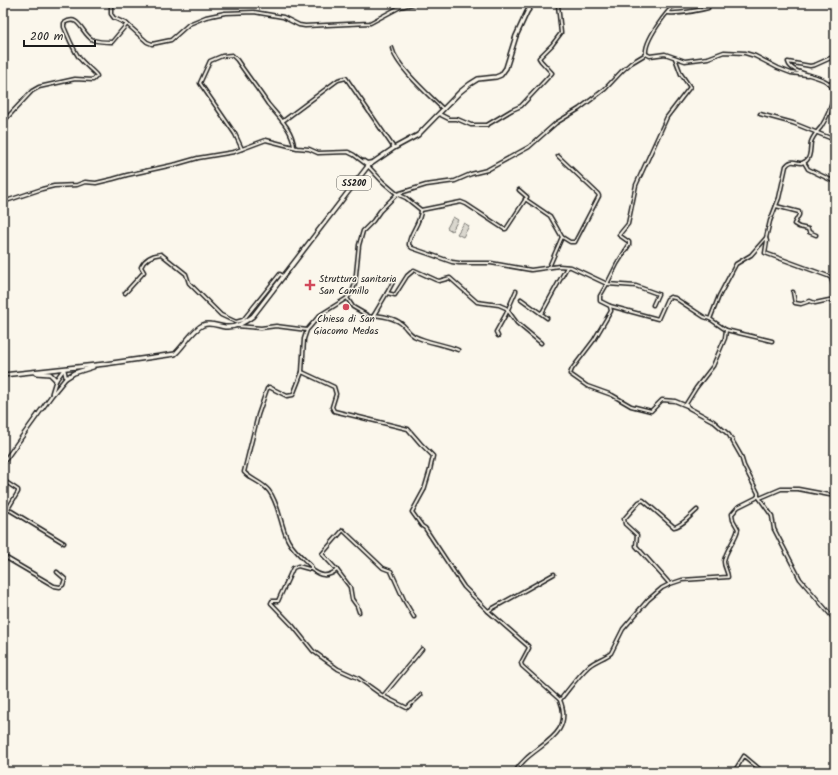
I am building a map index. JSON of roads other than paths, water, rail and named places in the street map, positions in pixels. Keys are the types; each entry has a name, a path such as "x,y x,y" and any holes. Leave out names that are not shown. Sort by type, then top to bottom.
{"main road":[{"name":"SS200","path":"236,326 253,316 368,166 394,148 418,135 460,92 470,84 478,79 501,75 506,68 516,36 527,12 533,3"},
{"path":"3,374 64,369 175,354 182,348 196,329 203,325 208,324 225,327 236,326"},
{"path":"66,378 74,373 105,364"},
{"path":"26,373 50,374 56,380"}],"street":[{"path":"111,3 111,14 114,18 127,24 147,42 152,44 171,40 189,24 206,17 225,13 254,12 283,17 299,25 305,26 370,23 400,7 416,3"},
{"path":"646,54 649,39 655,29 672,6 677,3"},
{"path":"439,114 449,119 457,119 471,125 485,126 521,106 552,73 540,61 539,58 552,45 561,32 558,5"},
{"path":"668,13 677,14 708,8"},
{"path":"3,122 32,91 39,87 75,79 96,79 96,73 90,70 78,56 64,27 64,23 68,20 75,20 80,24 84,33 94,40 112,42 127,24"},
{"path":"392,48 393,55 444,110"},
{"path":"311,569 311,566 287,539 276,504 270,491 262,483 248,476 244,472 258,415 267,389 269,387 287,396 293,395 302,372 304,339 307,330 320,315 347,298 352,292 355,284 359,244 363,231 397,194 426,185 455,181 471,174 487,170 529,147 556,123 605,89 630,63 646,54 650,56 665,54 686,61 708,58 724,52 745,53 755,56 791,73 808,75"},
{"path":"242,149 235,134 200,83 210,60 222,56 232,55 283,121 293,141 294,147"},
{"path":"793,292 794,303 801,304 810,301 815,303 834,299 834,287 831,278 828,276 765,253 766,238 770,221 776,206 786,166 792,161 801,163 809,158 811,143 822,125 833,97 832,89 827,81 808,75 790,66 788,62 815,66 835,56"},
{"path":"675,58 681,74 690,87 667,117 636,185 628,224 619,235 629,242 629,245 600,296 600,301 610,306 658,319 667,299 670,297 675,298 726,330 772,342"},
{"path":"283,121 338,80 346,78 394,148"},
{"path":"760,114 793,123 835,140"},
{"path":"3,202 54,186 77,185 85,182 96,183 198,158 242,149 266,140 309,149 318,154 348,152 354,154 397,194 406,198 421,210 461,202 504,229 506,229 526,199"},
{"path":"519,190 526,195 526,199 550,216 562,237 570,242 575,242 599,196 558,156"},
{"path":"362,160 374,162"},
{"path":"362,160 365,166 364,170"},
{"path":"804,162 808,169 835,182"},
{"path":"776,206 799,212 794,224 795,226 808,229 809,232 816,235"},
{"path":"421,210 421,214 415,229 408,240 408,245 412,248 458,263 491,263 531,270 549,267 571,267 607,284 636,286 658,294 653,305"},
{"path":"549,267 562,237"},
{"path":"710,319 719,296 736,264 751,255 766,238"},
{"path":"125,293 144,272 141,267 143,262 152,254 161,254 186,274 189,283 220,315 236,322 243,320 280,274 283,276"},
{"path":"541,313 567,267"},
{"path":"387,293 395,295 407,276 414,270 439,281 450,278 477,302 499,305 506,308 517,323 541,343"},
{"path":"347,298 353,307 372,318 392,282"},
{"path":"498,336 496,332 516,291"},
{"path":"521,299 547,318"},
{"path":"610,306 612,311 570,374 587,386 612,395 632,406 651,411 662,400 675,401 713,421 729,435 741,456 744,466 759,497 772,516 774,529 800,579 835,620"},
{"path":"374,315 402,324 409,332 425,340 458,350"},
{"path":"236,326 260,328 276,326 307,330"},
{"path":"687,406 686,404 696,388 713,366 725,338 726,330"},
{"path":"3,463 66,378 64,369"},
{"path":"52,395 56,380 64,369"},
{"path":"302,372 334,387 336,394 332,407 334,411 408,429 433,456 424,490 412,512 425,528 464,587 488,611 528,646 529,648 521,663 522,666 541,681 560,700 562,705 563,726 556,735 524,759 515,772"},
{"path":"3,480 18,490 3,517"},
{"path":"560,700 589,666 598,659 608,656 611,653 623,629 648,600 662,588 670,584 693,579 728,578 728,573 724,562 725,557 737,535 738,529 733,520 732,514 738,507 781,489 798,489 835,496"},
{"path":"670,584 636,546 637,535 625,524 624,519 638,502 643,500 674,527 682,524 697,510"},
{"path":"8,509 64,544"},
{"path":"359,612 352,599 350,587 322,554 343,530 384,568 392,571 404,600 414,617"},
{"path":"3,556 54,586 60,587 63,585 65,578 57,572"},
{"path":"337,570 326,576 318,574 311,569 298,566 293,568 278,601 272,601 272,603 313,651 338,669 358,678 383,696 407,708 421,695"},
{"path":"488,611 554,574"},
{"path":"383,696 422,649"},
{"path":"734,772 744,756 763,772"}],"place":[{"name":"Struttura sanitaria San Camillo","path":"310,285"},
{"name":"Chiesa di San Giacomo Medas","path":"346,307"}]}
